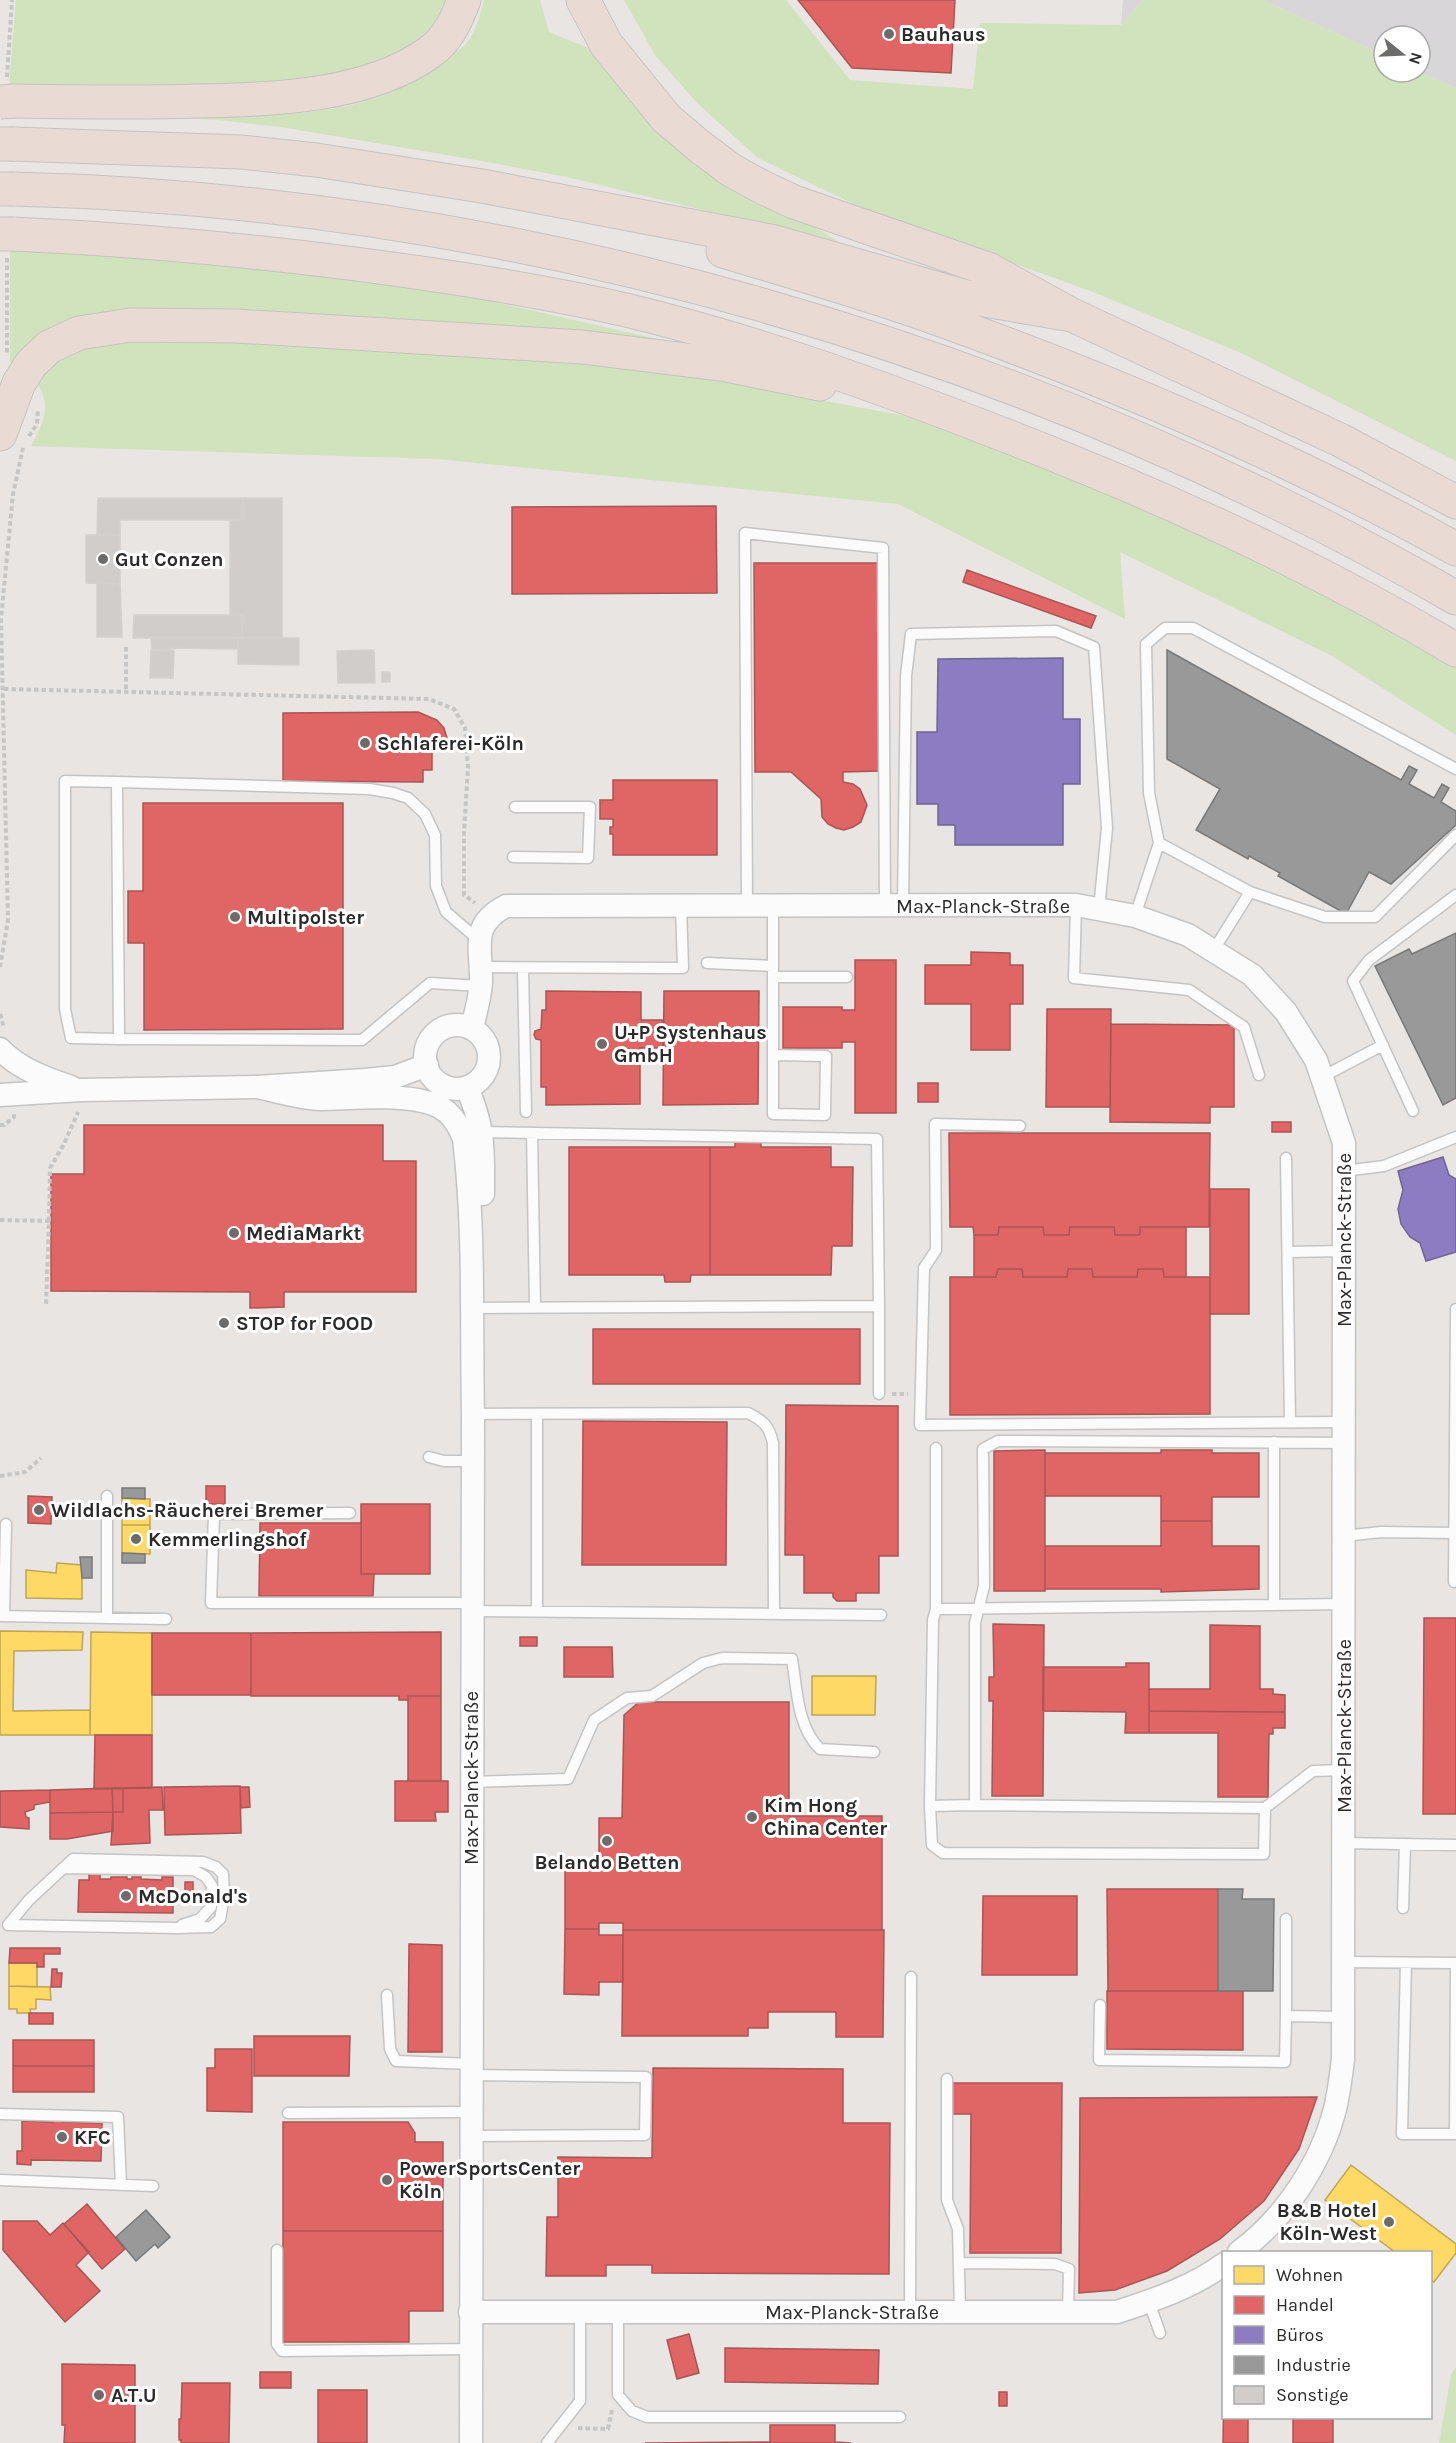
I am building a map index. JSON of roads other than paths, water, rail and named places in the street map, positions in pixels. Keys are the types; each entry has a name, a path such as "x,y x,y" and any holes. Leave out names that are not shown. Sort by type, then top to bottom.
{"highway":[{"path":"7,95 139,103 294,97 351,85 398,71 431,52 452,30 464,0"},
{"path":"583,0 606,44 666,118 731,170 794,202 988,269 1072,315 1297,420 1456,502"},
{"path":"6,144 241,152 306,159 482,186 775,242 967,297 1072,315"},
{"path":"7,189 143,195 255,206 365,220 477,238 659,278 803,317 928,358 1086,417 1289,508 1456,598"},
{"path":"574,205 829,283 1039,356 1248,443 1326,480 1456,549"},
{"path":"7,239 104,238 262,252 462,278 624,310 769,349 1077,462 1205,519 1363,598 1456,650"},
{"path":"0,434 19,383 31,364 49,347 79,333 131,325 236,326 582,347 727,365 924,404"},
{"path":"1404,474 1456,493"}],"street":[{"name":"Max-Planck-Straße","path":"480,941 483,928 491,914 506,906 1076,905 1135,916 1188,935 1252,975 1286,1012 1316,1060 1344,1143 1343,2059 1335,2109 1318,2158 1287,2204 1251,2244 1242,2251"},
{"path":"472,1029 481,977 480,941"},
{"path":"454,1026 472,1029 484,1040 489,1059 484,1074 480,1080 467,1088 453,1089 442,1085 430,1073 427,1065 428,1046 436,1033 454,1026"},
{"name":"Max-Planck-Straße","path":"0,1048 11,1061 40,1076 81,1090"},
{"name":"Max-Planck-Straße","path":"0,1095 81,1090 257,1087 395,1077 427,1065"},
{"name":"Max-Planck-Straße","path":"257,1087 317,1098 409,1099 431,1103 446,1110 458,1124 464,1139 473,1245 471,1308 473,1414 471,2443"},
{"name":"Max-Planck-Straße","path":"467,1088 476,1107 482,1132 483,1214 473,1245"},
{"name":"Max-Planck-Straße","path":"470,2312 1117,2312 1149,2302 1207,2276 1222,2265"}],"lane":[{"path":"747,906 745,533 883,548 894,905"},
{"path":"1135,916 1160,843 1149,793 1146,644 1165,628 1193,627 1456,769"},
{"path":"894,905 906,676 911,634 1056,631 1094,647 1107,828 1099,909"},
{"path":"480,941 446,912 436,886 435,835 424,814 408,798 369,789 65,780 65,1009 71,1038 363,1040 430,984 523,968 683,968 681,906"},
{"path":"117,782 119,1039"},
{"path":"513,857 588,858 590,807 515,807"},
{"path":"1160,843 1250,892 1325,917 1376,917 1456,835"},
{"path":"1213,951 1250,892"},
{"path":"1413,1111 1353,981 1369,960 1456,896"},
{"path":"1076,905 1074,978 1189,990 1244,1028 1259,1075"},
{"path":"773,906 773,972 773,1055 773,1114 825,1114 826,1056 773,1055"},
{"path":"707,963 773,972 847,977"},
{"path":"523,968 526,1112"},
{"path":"1322,1077 1383,1046"},
{"path":"1020,1126 935,1124 936,1250 924,1268 920,1425 1290,1422 1344,1432"},
{"path":"482,1132 878,1139 879,1394"},
{"path":"532,1132 535,1307"},
{"path":"1344,1171 1384,1166 1456,1137"},
{"path":"1287,1158 1290,1422"},
{"path":"1288,1252 1344,1251"},
{"path":"471,1308 879,1306"},
{"path":"1454,1581 1456,1309"},
{"path":"473,1414 748,1413 763,1420 770,1428 773,1443 774,1613"},
{"path":"537,1414 537,1611"},
{"path":"975,1805 975,1623 984,1586 983,1449 998,1441 1274,1442 1344,1432"},
{"path":"1274,1442 1274,1605"},
{"path":"936,1448 936,1609 933,1620 930,1806 932,1845 944,1853 1264,1854 1265,1808"},
{"path":"429,1457 444,1461 472,1461"},
{"path":"107,1496 107,1618"},
{"path":"350,1513 214,1514 211,1603 472,1607 537,1611 881,1615"},
{"path":"6,1524 2,1616 166,1619"},
{"path":"1344,1536 1381,1532 1454,1533"},
{"path":"936,1609 1344,1604"},
{"path":"471,1782 568,1779 594,1720 627,1698 652,1696 703,1663 722,1658 792,1659 802,1719 810,1740 820,1749 874,1752"},
{"path":"930,1806 1265,1808 1313,1771 1344,1770"},
{"path":"1344,1843 1456,1845"},
{"path":"1403,1908 1405,1844"},
{"path":"73,1859 203,1862 216,1867 223,1874 224,1898 220,1919 211,1927 177,1928 8,1925 29,1900 63,1868 73,1859"},
{"path":"63,1868 194,1870 206,1877 212,1886 211,1907 200,1919 177,1928"},
{"path":"1100,2005 1099,2060 1285,2062 1286,1919"},
{"path":"1344,1962 1406,1963 1456,1964 1455,2134 1402,2134 1406,1963"},
{"path":"910,2312 911,1977"},
{"path":"387,1995 390,2049 396,2061 471,2070 646,2077 645,2135 471,2136"},
{"path":"1286,2016 1343,2017"},
{"path":"947,2079 947,2200 958,2229 960,2312"},
{"path":"288,2113 471,2112"},
{"path":"0,2114 118,2117 121,2185"},
{"path":"0,2180 153,2186"},
{"path":"277,2250 277,2344 282,2351 470,2349"},
{"path":"960,2263 1054,2264 1069,2269 1068,2312"},
{"path":"1149,2302 1160,2333"},
{"path":"547,2443 580,2401 580,2312"},
{"path":"618,2312 618,2396 632,2411 646,2417 900,2417"}],"place":[{"name":"Bauhaus","path":"889,34"},
{"name":"Gut Conzen","path":"103,559"},
{"name":"Schlaferei-Köln","path":"365,743"},
{"name":"Multipolster","path":"235,917"},
{"name":"U+P Systenhaus GmbH","path":"602,1044"},
{"name":"MediaMarkt","path":"234,1233"},
{"name":"STOP for FOOD","path":"224,1323"},
{"name":"Wildlachs-Räucherei Bremer","path":"39,1510"},
{"name":"Kemmerlingshof","path":"136,1539"},
{"name":"Kim Hong China Center","path":"752,1817"},
{"name":"Belando Betten","path":"607,1841"},
{"name":"McDonald's","path":"126,1896"},
{"name":"KFC","path":"62,2137"},
{"name":"PowerSportsCenter Köln","path":"387,2180"},
{"name":"B&B Hotel Köln-West","path":"1389,2222"},
{"name":"A.T.U","path":"99,2395"}]}
